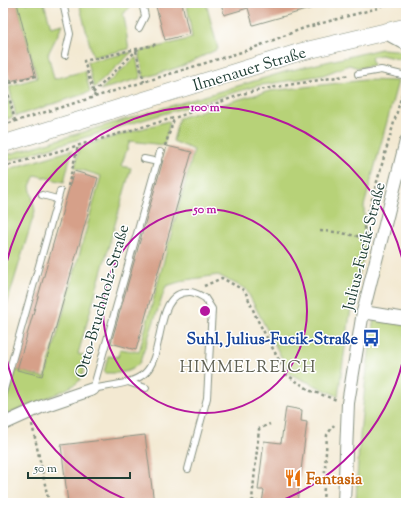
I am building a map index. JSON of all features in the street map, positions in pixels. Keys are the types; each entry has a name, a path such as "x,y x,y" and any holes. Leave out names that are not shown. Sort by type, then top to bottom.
{"main road":[{"name":"Ilmenauer Straße","path":"3,144 300,52 406,27"}],"street":[{"path":"384,32 406,44"},
{"name":"Julius-Fucik-Straße","path":"344,503 348,402 363,312 406,141"},
{"path":"363,312 406,319"},
{"name":"Otto-Bruchholz-Straße","path":"3,424 30,412 93,389"}],"lane":[{"path":"62,3 70,34 65,55"},
{"path":"139,28 145,16 142,3"},
{"path":"358,74 381,70 406,76"},
{"name":"Otto-Bruchholz-Straße","path":"93,389 160,152"},
{"path":"144,159 158,162"},
{"path":"3,393 60,191"},
{"path":"42,195 57,199"},
{"path":"93,389 128,382 143,375 152,366 167,304 176,296 191,292 205,298 212,309 207,398 188,469"},
{"path":"128,382 146,388"}],"path":[{"path":"3,125 248,50 304,28 378,8 385,3"},
{"path":"95,97 84,61 158,44"},
{"path":"94,93 139,48"},
{"path":"136,51 144,82"},
{"path":"3,167 176,117 264,89 358,74"},
{"path":"15,121 6,84 36,76"},
{"path":"3,103 9,95"},
{"path":"160,152 166,145 173,120 176,117"},
{"path":"60,191 69,186 78,146"},
{"path":"320,231 337,232 366,238"},
{"path":"191,292 222,278 245,291 257,319 287,376 311,391 343,402"},
{"path":"30,412 49,503"},
{"path":"266,503 252,500 259,429 270,424"}],"green space":[{"path":"17,3 44,3 51,27 63,24 48,54 54,79 85,71 90,92 16,116 9,86 37,78"},
{"path":"79,3 132,3 123,15 129,49 93,57"},
{"path":"187,3 206,3 218,49 182,66 144,78 139,52 192,38"},
{"path":"381,49 397,50 405,53 406,61 381,55 371,57 373,65 359,68 349,65 323,75 256,86 3,162 3,156 288,71"},
{"path":"132,52 94,88 87,62"},
{"path":"136,57 141,78 100,90"},
{"path":"365,80 398,81 364,206 365,250 351,308 338,396 290,374 246,289 218,275 186,280 166,286 140,362 128,371 119,373 104,373 108,356 118,357 120,349 139,352 194,150 173,141 179,118 270,91"},
{"path":"9,99 13,117 3,120 3,107"},
{"path":"168,121 170,122 164,145 130,141 121,166 131,168 78,354 87,356 82,377 78,382 54,395 4,415 4,409 16,370 45,378 101,176 75,168 79,147"},
{"path":"72,150 64,182 35,175 30,186 35,211 3,317 3,211 5,204 3,204 3,171"},
{"path":"374,317 406,323 406,503 356,503 362,410"}],"building":[{"path":"3,3 17,3 35,75 10,81 3,56"},
{"path":"155,3 182,3 189,34 165,40"},
{"path":"221,3 320,3 320,6 253,25 248,8 224,15"},
{"path":"167,146 192,152 136,350 111,343"},
{"path":"74,171 98,178 42,376 17,370"},
{"path":"286,407 302,410 301,421 307,422 297,503 262,503 264,490 258,490 264,441 281,443"},
{"path":"145,435 154,503 68,503 61,445"}],"place":[{"name":"Suhl, Julius-Fucik-Straße","path":"371,338"},
{"name":"Fantasia","path":"293,478"}],"district":[{"name":"HIMMELREICH","path":"248,366"}]}
